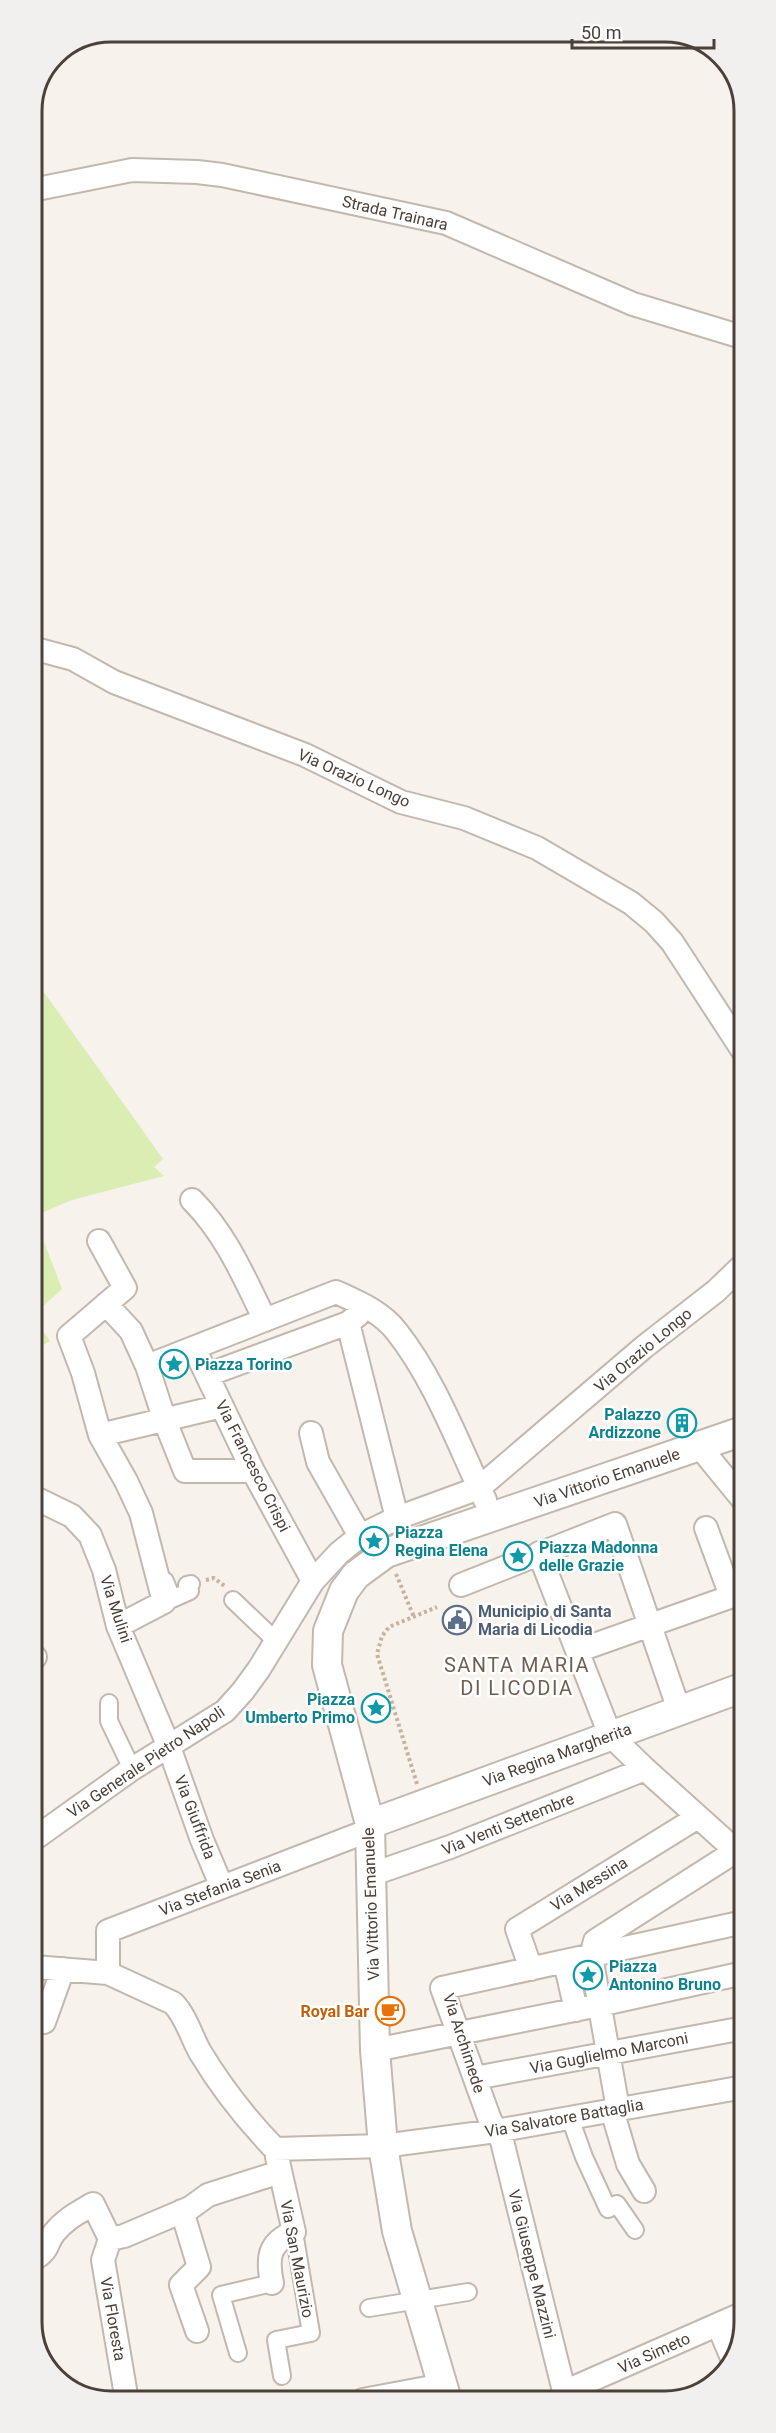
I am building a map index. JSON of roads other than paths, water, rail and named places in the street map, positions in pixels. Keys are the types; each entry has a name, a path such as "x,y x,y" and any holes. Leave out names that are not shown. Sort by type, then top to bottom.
{"street":[{"name":"Strada Trainara","path":"42,188 132,170 222,175 446,224 633,304 734,335"},
{"name":"Via Orazio Longo","path":"42,651 74,659 114,682 305,755 401,802 464,818 537,848 631,903 654,922 672,942 734,1038"},
{"path":"192,1200 209,1216 226,1240 265,1320"},
{"path":"99,1241 126,1288 69,1336 83,1373 100,1435 141,1513 164,1602 118,1626"},
{"name":"Via Orazio Longo","path":"396,1513 476,1480 516,1458 644,1347 716,1291 734,1274"},
{"path":"148,1371 197,1346 336,1292 368,1306 397,1331 434,1391 494,1518"},
{"path":"106,1304 130,1331 148,1371 185,1471 254,1471"},
{"path":"206,1373 348,1323 368,1306"},
{"path":"348,1323 396,1513"},
{"name":"Via Francesco Crispi","path":"197,1346 206,1373 254,1471 313,1581"},
{"path":"100,1435 222,1406"},
{"path":"311,1433 318,1462 357,1530"},
{"name":"Via Vittorio Emanuele","path":"445,2391 398,2231 383,2146 375,2050 370,1827 327,1665 328,1631 344,1591 356,1575 386,1552 494,1518 734,1434"},
{"path":"699,1446 734,1489"},
{"name":"Via Mulini","path":"42,1501 72,1516 90,1535 104,1570 118,1626 169,1746"},
{"name":"Via Generale Pietro Napoli","path":"42,1833 132,1770 225,1711 243,1691 313,1581 357,1530 396,1513"},
{"path":"461,1585 541,1558 615,1524 679,1710"},
{"path":"706,1528 734,1588"},
{"path":"541,1558 610,1735 734,1849"},
{"path":"158,1577 164,1579 172,1599 190,1591 187,1585 191,1584"},
{"path":"577,1651 734,1595"},
{"path":"233,1600 276,1641"},
{"name":"Via Regina Margherita","path":"370,1827 610,1735 734,1691"},
{"path":"108,1703 109,1721 132,1770"},
{"name":"Via Giuffrida","path":"169,1746 202,1840 222,1887"},
{"name":"Via Venti Settembre","path":"370,1875 450,1847 645,1769"},
{"name":"Via Messina","path":"549,1965 517,1929 698,1817"},
{"name":"Via Stefania Senia","path":"108,1972 108,1931 370,1827"},
{"path":"611,1941 734,1858"},
{"path":"644,2191 628,2164 615,2110 608,2053 591,1956 595,1941 611,1941 734,1923"},
{"path":"571,2011 549,1965 591,1956"},
{"name":"Via Archimede","path":"496,2131 442,1988 549,1965"},
{"path":"42,1968 108,1972 173,2003 180,2010 200,2052 246,2118 275,2149"},
{"path":"44,2022 63,1969"},
{"path":"375,2050 571,2011 600,2008 626,1999 734,1975"},
{"name":"Via Guglielmo Marconi","path":"475,2078 734,2030"},
{"name":"Via Salvatore Battaglia","path":"275,2149 383,2146 496,2131 734,2089"},
{"path":"570,2118 584,2157 608,2209 617,2204 635,2230"},
{"name":"Via Giuseppe Mazzini","path":"496,2131 502,2141 564,2391"},
{"name":"Via San Maurizio","path":"275,2149 294,2232 311,2333 276,2340 282,2376"},
{"path":"42,2254 46,2251 52,2235 68,2218 93,2204 110,2239 124,2236 182,2211 208,2196 280,2172"},
{"path":"182,2211 199,2267 182,2285 197,2331"},
{"path":"238,2354 221,2295 272,2283 269,2255 280,2240 294,2232"},
{"name":"Via Floresta","path":"110,2239 103,2260 125,2391"},
{"path":"369,2308 468,2292"},
{"name":"Via Simeto","path":"576,2391 734,2318"},
{"path":"718,2325 728,2349"}],"place":[{"name":"Piazza Torino","path":"174,1364"},
{"name":"Palazzo Ardizzone","path":"682,1423"},
{"name":"Piazza Regina Elena","path":"374,1541"},
{"name":"Piazza Madonna delle Grazie","path":"518,1556"},
{"name":"Municipio di Santa Maria di Licodia","path":"457,1620"},
{"name":"Piazza Umberto Primo","path":"376,1708"},
{"name":"Piazza Antonino Bruno","path":"588,1975"},
{"name":"Royal Bar","path":"390,2011"}],"district":[{"name":"SANTA MARIA DI LICODIA","path":"517,1676"}]}
